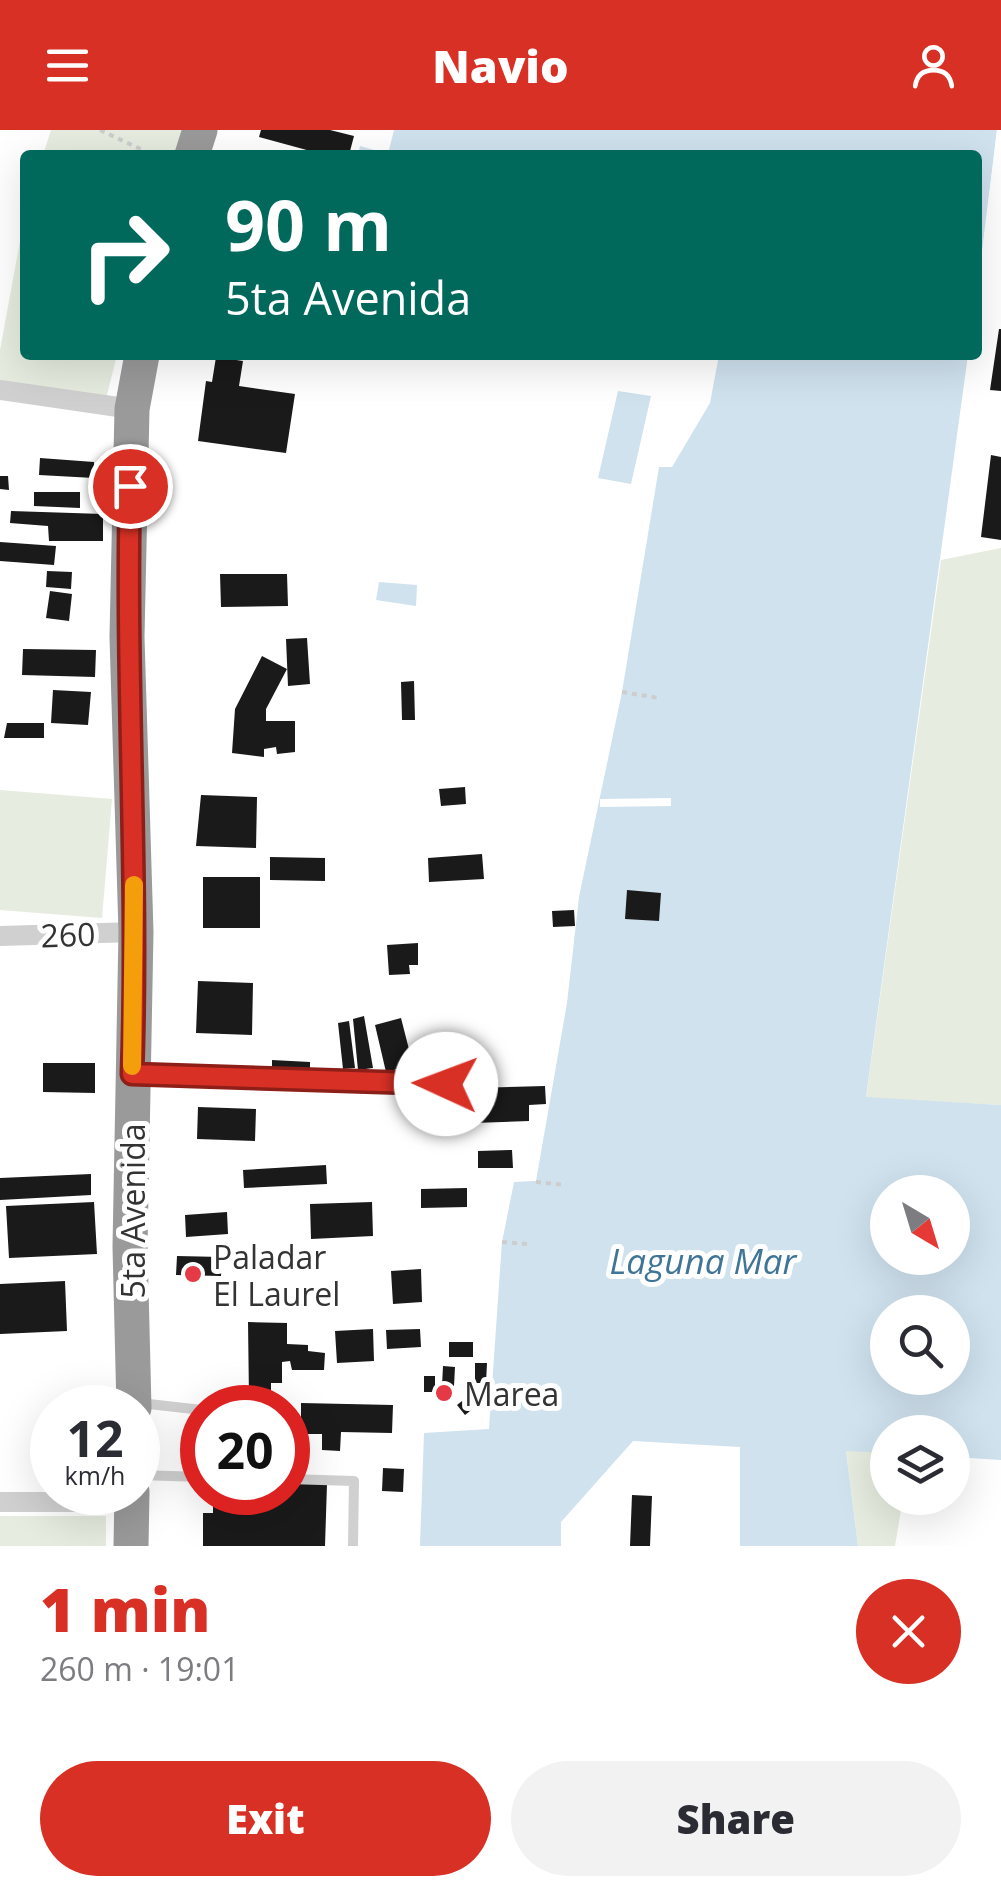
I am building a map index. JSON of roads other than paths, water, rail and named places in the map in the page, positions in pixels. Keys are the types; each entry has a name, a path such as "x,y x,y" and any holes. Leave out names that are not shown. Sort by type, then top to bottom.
{"highway":[{"name":"5ta Avenida","path":"133,1385 130,1247 136,932 128,638 132,409 141,360"},
{"path":"131,1546 133,1515"}],"street":[{"path":"0,390 132,409"},
{"name":"260","path":"0,936 136,932"},
{"path":"0,1502 30,1499"}],"lane":[{"path":"132,1074 446,1084"},
{"path":"310,1480 354,1481 353,1546"}],"water":[{"path":"394,130 997,130 982,251 982,150 389,150"},
{"name":"Laguna Mar","path":"718,360 967,360 866,1097 1001,1105 1001,1460 970,1458 970,1415 870,1415 870,1452 846,1451 858,1546 740,1546 740,1447 633,1441 561,1522 561,1546 420,1546 424,1433 489,1429 502,1242 514,1182 536,1181 567,1003 579,897 622,692 659,467 672,467 710,403"},
{"path":"618,391 651,396 631,484 598,478"},
{"path":"379,582 417,585 416,606 376,600"}],"place":[{"name":"Paladar El Laurel","path":"193,1274"},
{"name":"Marea","path":"444,1393"}]}
